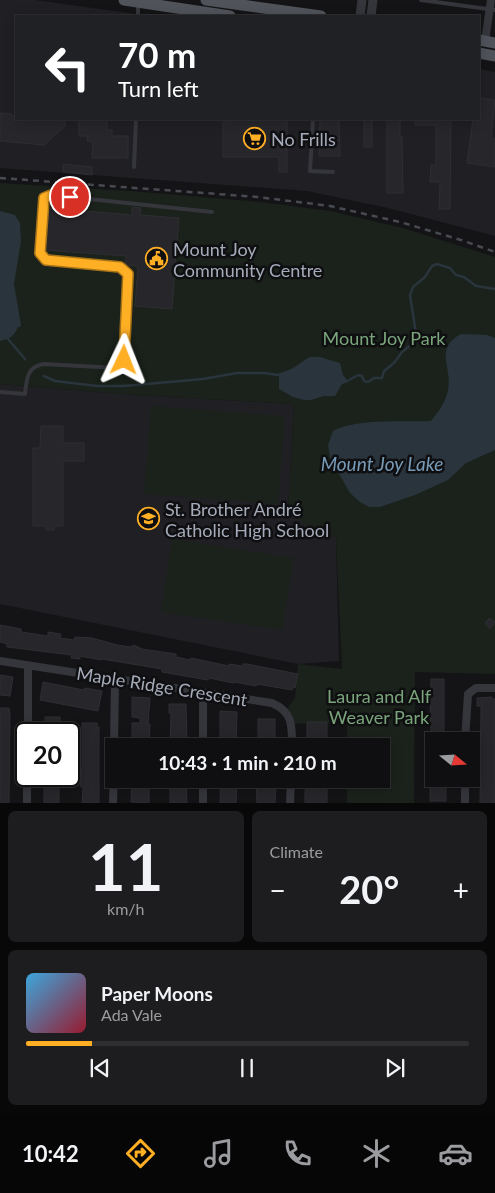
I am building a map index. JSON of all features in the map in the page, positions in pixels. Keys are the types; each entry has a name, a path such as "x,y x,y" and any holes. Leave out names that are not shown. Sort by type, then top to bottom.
{"main road":[{"path":"124,0 224,15"},
{"path":"206,0 314,15"},
{"path":"480,53 495,56"}],"street":[{"path":"360,15 362,0"},
{"path":"371,15 373,0"},
{"path":"486,42 492,10 491,0"},
{"name":"Maple Ridge Crescent","path":"0,661 272,703 286,710 289,717 291,738"},
{"path":"28,666 28,722"},
{"path":"114,738 115,680"},
{"path":"466,732 468,694 476,688 495,688"},
{"path":"203,693 203,738"},
{"path":"27,787 27,803"},
{"path":"113,788 113,803"},
{"path":"203,788 203,803"},
{"path":"290,803 291,788"},
{"path":"465,788 465,803"}],"lane":[{"path":"421,0 492,10"},
{"path":"138,1 138,15"},
{"path":"134,166 136,120"},
{"path":"312,120 310,171 334,172"},
{"path":"0,392 25,394 28,374 34,366 43,364 118,368 124,360 128,274 120,267 46,260 40,253 44,198 51,195 212,212"}],"shaded area":[{"path":"0,0 35,0 143,15 15,15 15,120 480,120 480,69 495,72 495,236 388,208 307,191 0,168"},
{"name":"St. Brother André Catholic High School","path":"0,384 134,395 294,404 288,512 336,538 339,661 298,664 0,604"}],"green space":[{"name":"Mount Joy Park","path":"0,183 131,191 261,202 330,211 403,228 495,257 495,674 415,672 414,803 347,803 347,788 390,788 390,738 347,738 347,722 291,724 286,710 295,698 298,664 342,669 336,538 310,528 288,512 294,404 134,395 0,384"},
{"path":"151,406 285,416 278,504 144,494"},
{"path":"172,539 294,558 282,630 161,612"}],"water":[{"path":"0,211 15,215 20,223 21,241 14,284 21,325 11,337 0,341"},
{"name":"Mount Joy Lake","path":"461,334 487,335 495,338 495,450 466,463 448,480 415,495 380,507 369,507 360,502 350,493 330,458 328,445 333,431 367,422 431,421 444,403 448,390 446,353 448,346"},
{"path":"310,357 320,357 340,363 343,375 349,382 342,384 335,396 304,400 293,397 279,389 279,373 292,369"}],"building":[{"path":"480,98 495,100 491,138 495,139 495,167 467,163 473,120 480,120"},
{"path":"0,113 12,114 15,120 65,120 65,126 44,145 0,141"},
{"path":"79,120 107,120 107,130 112,130 112,136 128,136 128,158 92,158 93,142 87,141 88,136 79,136"},
{"name":"No Frills","path":"229,120 287,120 287,172 279,172 279,157 223,157 223,122 229,122"},
{"path":"320,120 339,120 340,156 319,156"},
{"path":"364,120 372,120 372,147 364,147"},
{"path":"387,120 400,120 403,193 387,193"},
{"path":"415,120 451,120 450,209 439,209 440,182 430,182 431,165 436,165 436,125 415,125"},
{"path":"63,164 92,167 92,175 63,172"},
{"name":"Mount Joy Community Centre","path":"132,207 141,208 140,215 179,218 172,309 135,306 138,266 125,265 126,256 44,250 48,208 132,215"},
{"path":"41,426 63,426 63,443 84,443 84,461 63,461 63,526 54,526 54,530 46,530 46,526 33,526 33,448 40,448"},
{"path":"490,618 495,622 490,629 485,623"},
{"path":"0,625 21,629 21,632 48,636 48,632 61,634 60,638 74,640 75,637 92,638 117,645 131,647 134,645 142,649 176,654 176,657 190,660 191,658 229,666 229,664 242,666 247,664 298,674 295,688 293,687 292,690 257,684 256,686 233,683 209,678 208,680 162,672 162,669 102,659 80,656 80,659 71,658 72,655 7,647 7,644 0,642"},
{"path":"0,675 13,677 10,696 0,695"},
{"path":"431,679 444,679 444,732 431,732"},
{"path":"43,682 84,690 85,688 102,691 98,711 40,700"},
{"path":"132,697 150,698 148,724 150,724 149,738 132,738 132,723 140,723 140,718 132,717"},
{"path":"492,697 492,699 495,699 495,803 480,803 481,706 477,706 477,698"},
{"path":"169,704 186,704 187,738 170,738 171,713 169,713"},
{"path":"0,708 9,708 10,714 9,803 0,803"},
{"path":"220,711 237,712 236,738 220,738"},
{"path":"45,717 60,717 60,722 45,722"},
{"path":"258,719 275,719 275,738 258,738"},
{"path":"307,722 327,722 327,738 307,738"},
{"path":"82,723 97,723 97,727 99,727 99,803 82,803 83,788 80,786"},
{"path":"44,787 59,787 59,803 44,803"},
{"path":"132,788 149,788 149,803 131,802"},
{"path":"167,788 186,788 187,803 170,803 170,789"},
{"path":"221,788 237,788 236,803 220,803"},
{"path":"256,788 276,788 275,803 257,803"},
{"path":"327,788 327,803 305,803 305,790"},
{"path":"430,788 446,788 446,801 430,801"}],"waterway":[{"path":"349,380 358,375 362,376 364,381 367,382 374,378 382,378 384,371 412,344 416,334 410,295 413,287 425,277 432,266 437,264 450,268 456,275 464,277 476,286 495,289"},
{"path":"8,339 25,359"},
{"path":"44,376 55,381 97,386 124,386 203,379 237,373 278,375"}],"railway":[{"path":"0,178 258,197 330,206 400,222 495,252"}],"place":[{"name":"No Frills","path":"255,139"},
{"name":"Mount Joy Community Centre","path":"157,259"},
{"name":"St. Brother André Catholic High School","path":"149,519"}],"route":[{"path":"70,197 51,195 44,198 40,253 46,260 120,267 128,274 124,360"}],"park label":[{"name":"Laura and Alf Weaver Park","path":"379,706"}]}
